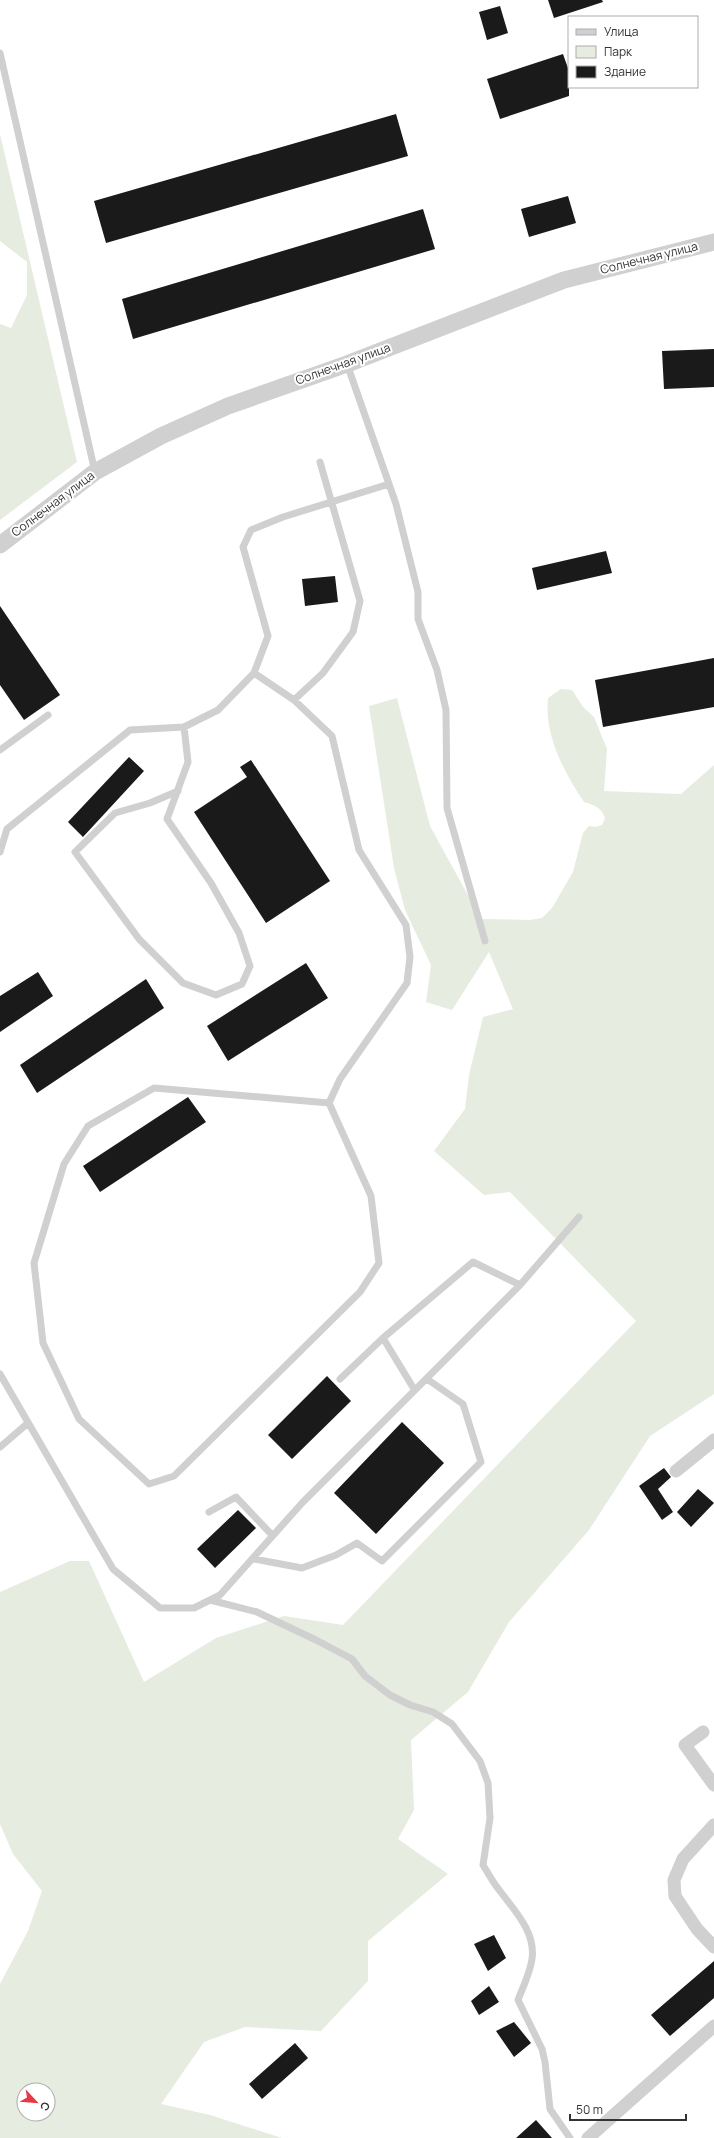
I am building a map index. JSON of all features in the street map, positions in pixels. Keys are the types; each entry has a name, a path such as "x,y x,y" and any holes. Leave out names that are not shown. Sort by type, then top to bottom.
{"street":[{"name":"Солнечная улица","path":"0,545 95,472 161,436 228,406 347,364 564,280 714,242"},
{"path":"676,1471 714,1440"},
{"path":"703,1732 686,1745 714,1785"},
{"path":"714,1825 683,1859 674,1880 675,1896 697,1929 714,1947"},
{"path":"588,2138 714,2026"}],"lane":[{"path":"0,53 95,472"},
{"path":"347,364 396,504 418,592 418,619 436,670 446,710 447,808 486,941"},
{"path":"294,700 323,672 353,632 360,601 320,462"},
{"path":"0,852 7,829 130,730 184,728 218,710 254,673 268,636 243,547 251,530 283,517 389,484"},
{"path":"254,673 294,700 332,736 359,850 406,925 410,957 407,983 340,1079 329,1103 371,1196 379,1263 360,1292 174,1476 149,1484 79,1419 43,1343 34,1263 64,1164 88,1126 154,1088 329,1103"},
{"path":"0,750 48,715"},
{"path":"178,791 150,803 115,813 75,852 139,939 183,982 216,995 242,984 250,966 239,933 211,883 166,819 178,791 188,762 184,728"},
{"path":"0,1374 113,1569 160,1608 194,1608 220,1595 254,1559 272,1535 414,1389 427,1379 520,1286 578,1217"},
{"path":"340,1379 384,1338 473,1262 520,1286"},
{"path":"384,1338 414,1389"},
{"path":"254,1559 302,1568 336,1555 357,1543 382,1561 481,1462 463,1404 427,1379"},
{"path":"0,1446 28,1423"},
{"path":"209,1512 236,1497 272,1535"},
{"path":"210,1600 257,1612 350,1658 365,1676 390,1694 410,1705 432,1712 452,1724 470,1746 484,1770 490,1801 488,1834 483,1865 499,1890 515,1909 528,1931 532,1947 532,1959 518,2000 542,2049 545,2062 550,2109 570,2138"}],"green space":[{"path":"0,134 77,462 0,520 0,324 11,328 27,295 27,262 0,241"},
{"path":"561,689 572,690 583,707 594,717 607,749 604,791 681,794 714,765 714,1394 650,1436 589,1530 509,1622 468,1692 411,1740 414,1810 398,1839 448,1874 368,1941 368,1981 321,2031 245,2027 204,2042 161,2104 210,2115 282,2138 0,2138 0,1984 28,1931 42,1891 13,1854 0,1824 0,1592 70,1561 89,1561 144,1682 216,1638 284,1616 343,1625 636,1321 510,1192 484,1195 434,1151 465,1109 469,1075 483,1017 513,1009 489,952 452,1010 426,1002 431,965 405,910 394,868 369,706 397,698 430,826 481,919 530,920 542,918 552,908 573,872 583,833 589,826 595,827 602,825 605,818 597,807 584,802 569,778 552,739 548,712 548,698"}],"building":[{"path":"548,0 602,0 603,2 554,18"},
{"path":"500,6 508,33 487,40 479,12"},
{"path":"563,54 568,68 569,96 500,119 487,79"},
{"path":"396,114 408,156 106,243 94,201"},
{"path":"568,196 576,223 529,237 521,209"},
{"path":"423,209 435,249 133,339 122,299"},
{"path":"714,349 714,387 664,389 662,351"},
{"path":"606,551 612,573 537,590 532,568"},
{"path":"335,576 338,602 305,606 302,579"},
{"path":"0,606 60,695 24,720 0,685"},
{"path":"714,658 714,707 603,727 595,680"},
{"path":"129,757 144,771 83,837 68,822"},
{"path":"251,760 330,881 266,923 194,812 247,777 240,767"},
{"path":"306,963 328,998 228,1061 207,1026"},
{"path":"38,972 53,996 0,1032 0,996"},
{"path":"146,979 164,1008 37,1093 20,1065"},
{"path":"188,1097 206,1122 100,1192 83,1166"},
{"path":"327,1376 351,1401 292,1459 268,1435"},
{"path":"402,1422 444,1463 376,1534 334,1493"},
{"path":"664,1468 671,1477 658,1489 673,1512 662,1520 639,1486"},
{"path":"698,1489 714,1503 691,1527 677,1512"},
{"path":"238,1510 256,1528 215,1568 197,1549"},
{"path":"494,1935 506,1958 488,1971 474,1944"},
{"path":"714,1961 714,1998 670,2036 651,2015"},
{"path":"489,1986 499,2002 479,2015 471,2001"},
{"path":"514,2022 531,2043 514,2057 496,2031"},
{"path":"295,2043 308,2058 262,2099 249,2084"},
{"path":"536,2120 552,2138 516,2138"}]}
